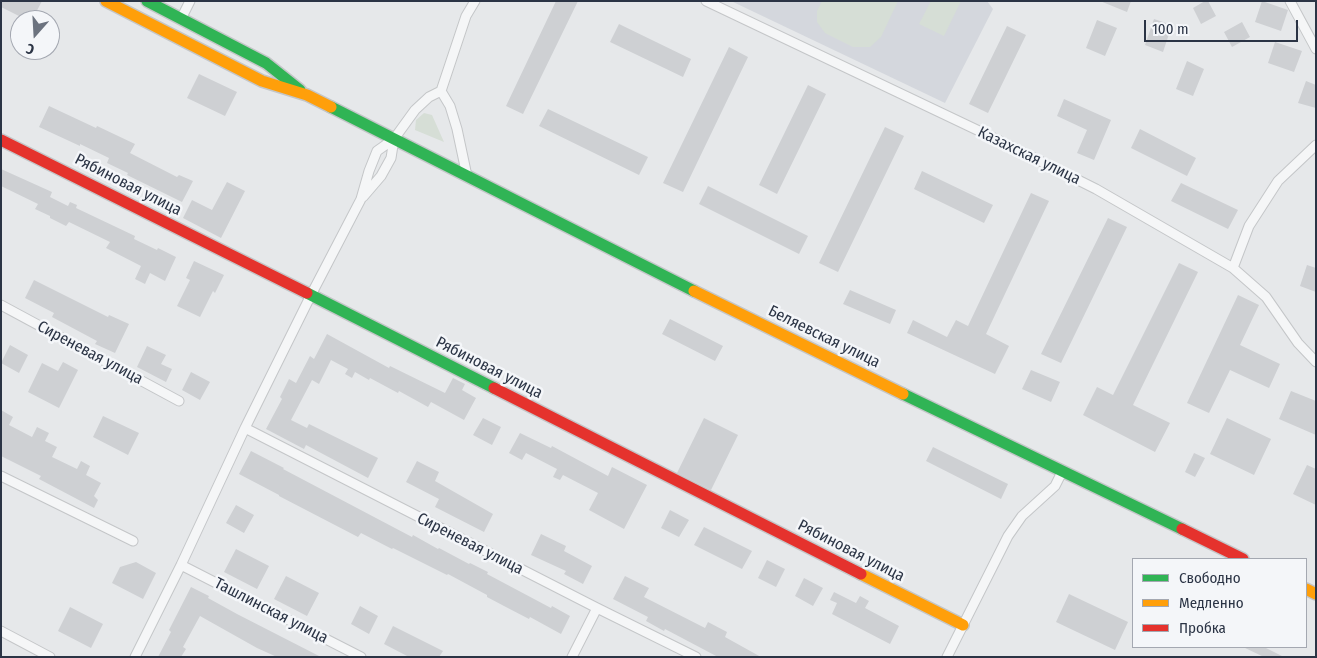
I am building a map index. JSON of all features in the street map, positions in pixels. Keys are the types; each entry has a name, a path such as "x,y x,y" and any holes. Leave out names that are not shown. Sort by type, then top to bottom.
{"main road":[{"path":"106,1 262,81 307,95"},
{"path":"146,1 266,63 307,95"},
{"name":"Беляевская улица","path":"307,95 755,322 1241,558"},
{"name":"Рябиновая улица","path":"1,140 963,625"}],"street":[{"path":"181,19 190,1"},
{"path":"135,657 181,565 245,428 361,199 368,171 377,151 394,139 414,110 429,97 441,91 466,16 475,1"},
{"name":"Казахская улица","path":"706,1 1096,189 1233,268 1266,297 1298,344 1316,362"},
{"path":"1290,1 1316,49"},
{"path":"441,91 450,106 455,121 468,176"},
{"path":"361,199 381,176 391,158 394,139"},
{"path":"1233,268 1249,226 1278,181 1316,145"},
{"name":"Сиреневая улица","path":"1,305 179,401"},
{"name":"Сиреневая улица","path":"245,428 696,657"},
{"path":"947,657 1008,536 1022,516 1055,486 1062,472"},
{"path":"1,476 133,541"},
{"name":"Ташлинская улица","path":"181,565 361,657"},
{"path":"572,657 597,608"},
{"path":"1,631 50,657"}],"shaded area":[{"path":"731,1 987,1 993,9 945,103"},
{"path":"822,1 898,1 881,37 870,47 853,47 825,33 817,22 817,11"},
{"path":"931,1 961,1 944,36 919,24"},
{"path":"424,113 432,115 444,142 415,130 416,120"}],"building":[{"path":"1,1 42,1 37,10 10,12 1,7"},
{"path":"556,1 578,1 523,114 506,106"},
{"path":"1100,1 1131,1 1127,12"},
{"path":"1208,1 1216,16 1201,24 1193,8"},
{"path":"1262,1 1288,10 1281,31 1255,22"},
{"path":"1154,19 1172,25 1163,52 1145,45"},
{"path":"1097,20 1117,28 1105,56 1086,48"},
{"path":"1242,22 1250,37 1232,47 1224,32"},
{"path":"619,24 691,59 683,77 610,42"},
{"path":"1007,26 1026,35 988,113 969,104"},
{"path":"1275,42 1302,51 1294,72 1268,63"},
{"path":"729,47 748,57 683,192 663,183"},
{"path":"1187,61 1204,69 1193,96 1176,89"},
{"path":"199,74 237,92 225,116 187,98"},
{"path":"1306,81 1316,85 1316,108 1298,103"},
{"path":"808,85 826,94 777,194 759,185"},
{"path":"1064,99 1111,120 1094,160 1077,153 1087,130 1057,116"},
{"path":"49,106 135,144 130,153 177,177 179,175 193,181 182,202 107,163 109,158 39,127"},
{"path":"548,109 648,157 639,175 539,126"},
{"path":"885,127 904,136 838,272 819,263"},
{"path":"1140,129 1196,158 1187,176 1131,148"},
{"path":"1,169 52,192 50,197 68,206 70,202 77,205 76,208 135,236 134,239 176,257 165,281 150,273 145,284 135,279 141,266 106,248 110,242 69,222 66,226 50,218 50,216 35,209 38,204 1,186"},
{"path":"922,171 993,205 984,223 914,189"},
{"path":"227,182 245,191 221,238 183,218 192,200 212,210"},
{"path":"1181,183 1238,210 1228,229 1171,201"},
{"path":"708,186 808,236 799,254 699,204"},
{"path":"1031,193 1049,201 986,334 1009,346 995,374 907,333 913,320 947,337 956,320 968,326"},
{"path":"1108,218 1127,227 1061,363 1041,354"},
{"path":"194,261 224,275 215,293 213,291 200,317 177,306 190,280 186,278"},
{"path":"1179,263 1198,272 1133,405 1170,423 1155,452 1083,415 1097,387 1113,395"},
{"path":"1307,265 1316,268 1316,292 1300,286"},
{"path":"34,280 108,317 109,315 129,324 115,353 95,344 97,341 52,317 54,313 25,298"},
{"path":"850,290 896,310 890,324 843,304"},
{"path":"1238,295 1259,305 1240,345 1280,364 1269,388 1230,370 1209,413 1187,403"},
{"path":"670,319 723,346 715,361 662,334"},
{"path":"327,334 389,368 390,366 445,393 453,378 465,384 462,390 476,398 464,420 431,402 428,407 399,391 398,393 355,372 352,378 345,374 348,369 331,360 319,384 312,380 291,420 307,428 309,424 378,458 368,478 306,445 304,449 266,429 282,399 280,397 289,379 296,383 310,356 314,359"},
{"path":"10,345 28,355 19,373 1,363"},
{"path":"147,346 166,355 161,364 172,369 166,382 137,367"},
{"path":"63,362 78,370 59,408 28,392 42,363 58,371"},
{"path":"1031,370 1060,382 1051,402 1022,389"},
{"path":"191,372 210,382 200,400 182,390"},
{"path":"1291,391 1316,401 1316,435 1279,419"},
{"path":"1,410 13,417 9,425 32,437 37,427 49,433 45,441 57,447 52,457 77,469 81,461 90,466 86,475 101,483 94,496 98,500 94,508 39,479 41,476 1,456"},
{"path":"103,416 139,433 128,455 93,437"},
{"path":"483,418 501,427 492,445 473,435"},
{"path":"704,418 738,435 711,490 677,473"},
{"path":"1227,418 1271,439 1254,475 1210,454"},
{"path":"520,433 551,448 552,446 608,476 612,467 647,485 624,529 589,510 598,493 563,475 560,480 553,477 557,469 526,453 522,460 509,453"},
{"path":"933,447 1008,484 1001,499 926,461"},
{"path":"251,451 412,537 413,535 488,572 487,574 570,616 561,634 487,597 487,595 448,574 361,533 358,537 239,474"},
{"path":"1194,453 1205,458 1195,477 1185,472"},
{"path":"417,461 439,472 435,481 493,514 484,532 435,507 439,499 406,482"},
{"path":"1307,465 1316,469 1316,505 1293,494"},
{"path":"236,505 254,515 244,533 226,523"},
{"path":"670,510 689,520 679,537 661,528"},
{"path":"704,527 752,551 742,569 694,545"},
{"path":"541,534 566,546 564,551 592,566 583,584 564,574 566,571 531,555"},
{"path":"236,549 269,566 257,589 224,572"},
{"path":"767,560 785,569 776,587 758,578"},
{"path":"136,562 156,573 143,599 112,583 120,567"},
{"path":"286,576 319,593 307,616 274,599"},
{"path":"625,576 649,588 644,597 705,628 708,622 727,632 725,637 761,657 718,657 646,621 648,617 613,599"},
{"path":"804,578 823,588 813,606 795,596"},
{"path":"191,587 237,614 321,657 277,657 200,616 183,647 186,649 181,657 158,657 171,632 169,630"},
{"path":"834,592 856,603 860,596 869,601 865,608 899,626 890,644 832,614 837,603 830,600"},
{"path":"1069,594 1128,622 1115,650 1056,622"},
{"path":"360,606 378,616 369,634 351,624"},
{"path":"70,607 103,624 91,648 58,631"},
{"path":"393,626 443,651 439,657 409,657 384,644"},
{"path":"1245,648 1266,648 1284,657 1264,657"}],"traffic: fast":[{"path":"147,1 266,63 300,90"},
{"path":"331,107 694,291"},
{"path":"307,293 494,388"},
{"path":"903,394 1182,529"}],"traffic: slow":[{"path":"106,1 262,81 307,95 331,107"},
{"path":"694,291 903,394"},
{"path":"861,574 963,625"},
{"path":"1307,590 1316,594"}],"traffic: jam":[{"path":"1,140 307,293"},
{"path":"494,388 861,574"},
{"path":"1182,529 1241,558"}]}
